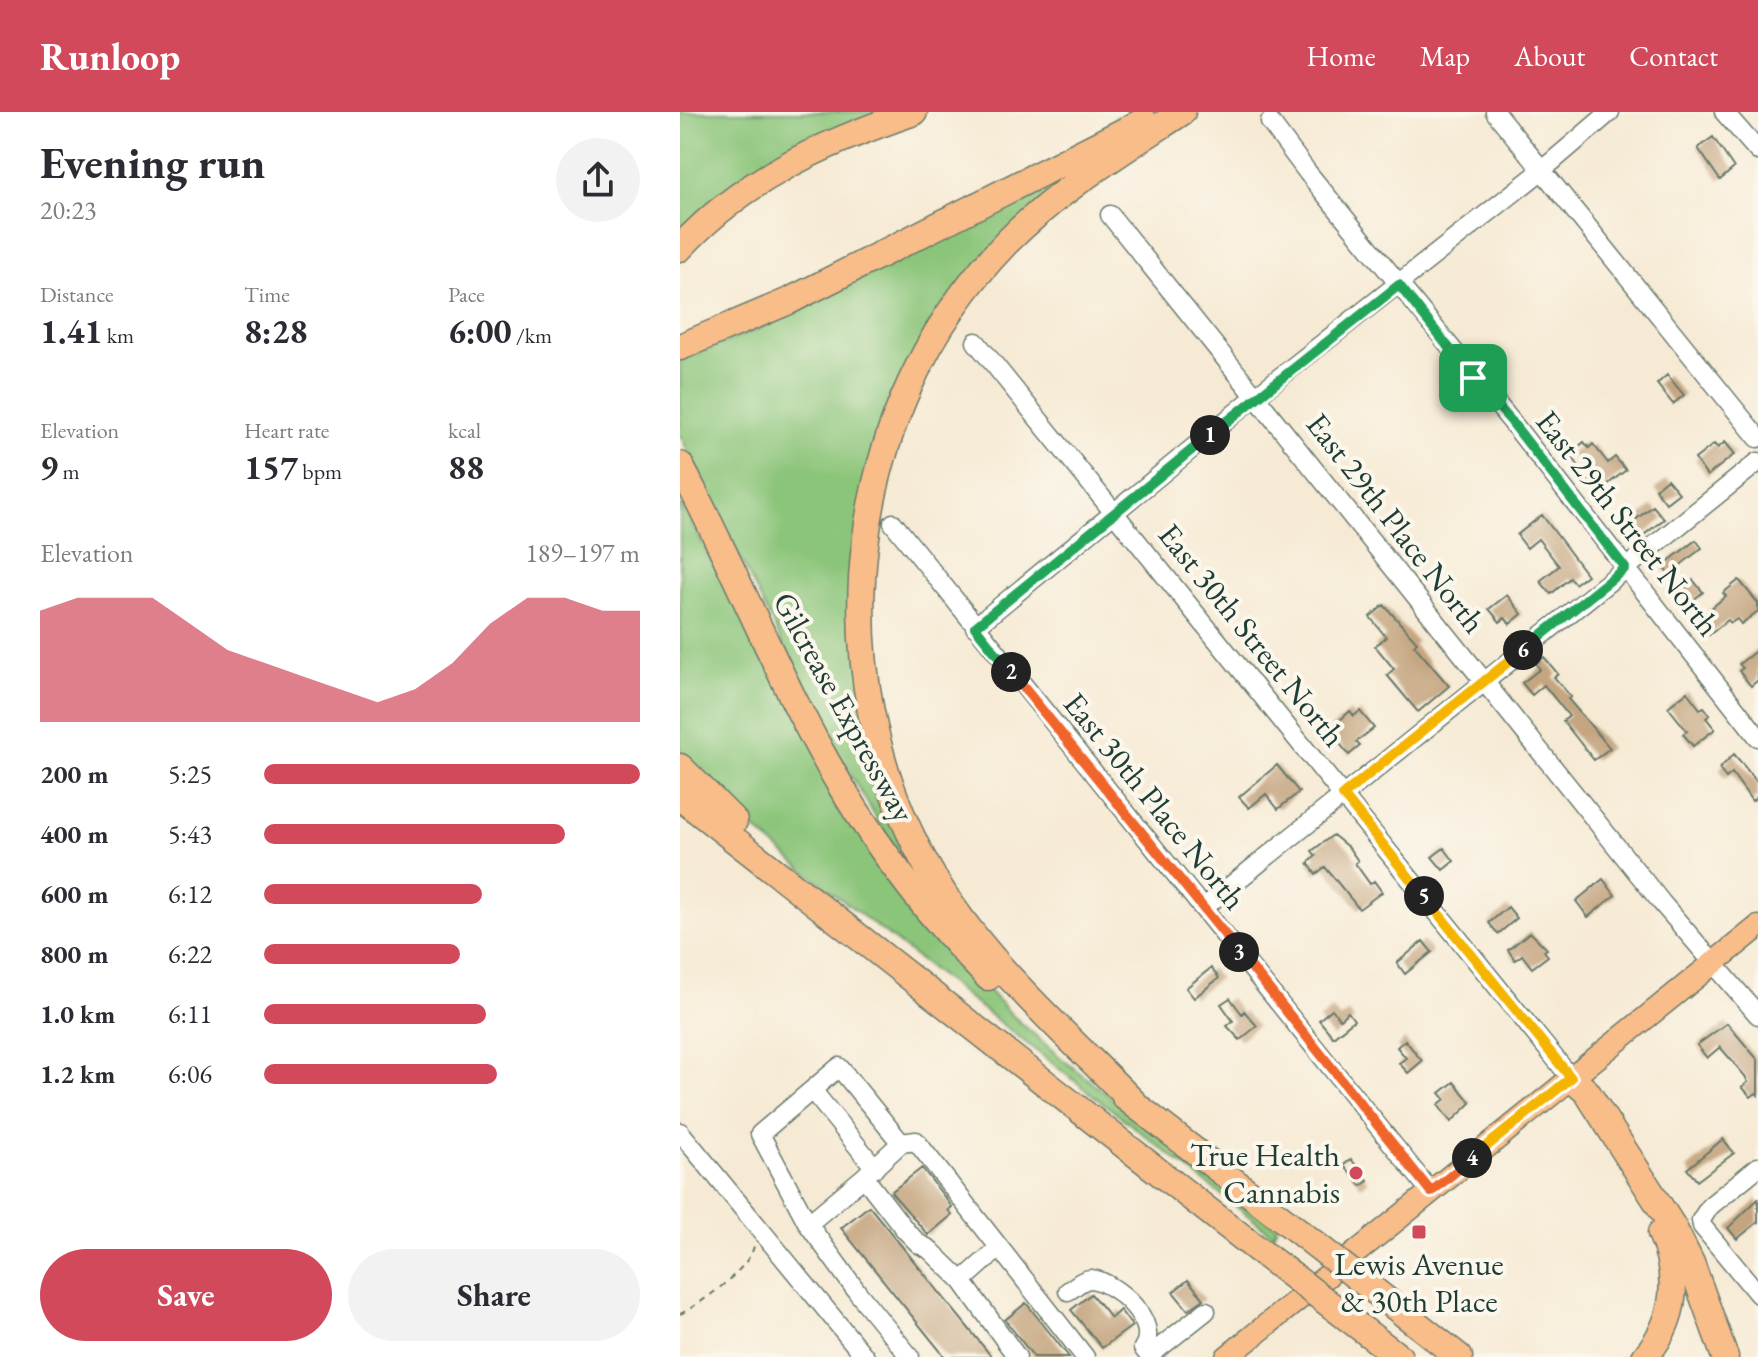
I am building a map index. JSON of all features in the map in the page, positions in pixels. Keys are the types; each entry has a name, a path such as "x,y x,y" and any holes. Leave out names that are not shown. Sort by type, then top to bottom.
{"highway":[{"path":"680,248 715,213 742,192 808,153 914,112"},
{"path":"680,347 789,301 1096,144 1166,112"},
{"path":"1139,1108 981,944 930,872 902,813 878,744 864,675 860,601 867,522 883,452 907,391 942,325 984,268 1050,202 1182,112"},
{"path":"680,330 888,250"},
{"name":"Gilcrease Expressway","path":"682,470 840,784 894,866 949,936 1069,1053 1459,1357"},
{"path":"680,767 845,928"},
{"path":"680,800 1399,1357"},
{"path":"1571,1078 1580,1099 1658,1224 1673,1265 1670,1310 1660,1335 1645,1357"},
{"path":"1571,1078 1587,1092 1673,1227 1691,1263 1725,1357"}],"main road":[{"path":"1227,1357 1758,927"}],"street":[{"path":"1495,112 1758,438"},
{"path":"975,627 1256,396 1399,285 1610,112"},
{"path":"1725,113 1758,151"},
{"name":"East 29th Street North","path":"1270,122 1511,421 1758,737"},
{"name":"East 29th Place North","path":"1110,215 1661,902 1758,1015"},
{"name":"East 30th Street North","path":"976,342 1571,1078"},
{"path":"1203,908 1758,462"},
{"name":"East 30th Place North","path":"893,523 1431,1192"},
{"path":"901,1143 839,1067 760,1134 808,1224 910,1357"},
{"path":"812,1090 870,1172 906,1231 962,1281 1017,1357"},
{"path":"680,1132 865,1357"},
{"path":"808,1224 901,1143 916,1141 1085,1357"},
{"path":"1758,1167 1710,1206 1701,1220 1702,1226 1758,1294"},
{"path":"962,1281 999,1248"},
{"path":"1068,1291 1084,1280 1092,1279 1121,1295 1137,1310 1149,1328 1143,1354"},
{"path":"1143,1354 1206,1311"}],"path":[{"path":"680,1314 708,1297 746,1262 754,1248 754,1239"}],"green space":[{"path":"680,112 884,112 812,137 723,192 680,230"},
{"path":"1070,172 920,349 855,580 919,879 885,833 828,737 680,435 680,361 782,319"},
{"path":"680,502 719,574 942,942 1012,1015 1061,1058 1277,1227 1273,1235 796,864 715,795 680,756"}],"building":[{"path":"1713,137 1734,168 1720,180 1698,148"},
{"path":"1667,375 1684,395 1673,404 1657,384"},
{"path":"1584,442 1589,448 1593,444 1608,463 1615,457 1626,470 1598,492 1570,454"},
{"path":"1725,442 1735,454 1707,476 1695,459 1714,444 1718,448"},
{"path":"1667,479 1679,493 1666,503 1655,489"},
{"path":"1653,506 1664,519 1640,538 1629,525"},
{"path":"1542,515 1587,575 1575,584 1570,578 1551,594 1540,581 1559,566 1538,539 1527,548 1517,535"},
{"path":"1696,540 1702,548 1669,574 1662,566"},
{"path":"1693,580 1703,592 1691,602 1680,593"},
{"path":"1739,580 1758,603 1758,611 1741,624 1737,619 1731,623 1728,620 1709,635 1697,620 1726,596 1723,593"},
{"path":"1507,595 1522,614 1510,624 1505,618 1500,622 1489,609"},
{"path":"1384,605 1417,642 1414,645 1449,686 1418,712 1387,675 1394,669 1375,646 1386,637 1370,617"},
{"path":"1758,649 1758,680 1751,686 1739,671 1743,668 1739,664"},
{"path":"1544,657 1558,674 1554,677 1571,697 1568,699 1610,748 1594,760 1563,721 1569,716 1544,685 1532,695 1522,683 1540,669 1536,664"},
{"path":"1687,692 1700,709 1704,707 1710,715 1706,718 1715,729 1693,746 1683,734 1687,731 1668,707"},
{"path":"1350,711 1354,716 1360,711 1374,728 1356,742 1360,746 1349,755 1329,730"},
{"path":"1734,754 1758,783 1758,796 1752,801 1732,773 1726,778 1719,769"},
{"path":"1277,765 1299,792 1278,809 1266,794 1249,808 1239,797"},
{"path":"1333,835 1349,848 1370,884 1374,881 1382,892 1359,909 1325,867 1316,874 1308,863 1316,856 1312,851"},
{"path":"1444,848 1454,861 1443,870 1432,857"},
{"path":"1603,879 1615,895 1588,917 1576,901"},
{"path":"1508,907 1517,918 1498,934 1489,923"},
{"path":"1530,932 1547,949 1544,951 1548,956 1532,968 1522,955 1515,960 1508,950"},
{"path":"1423,941 1432,952 1405,974 1397,963"},
{"path":"1211,968 1219,978 1194,998 1186,988"},
{"path":"1230,998 1242,1014 1244,1011 1257,1026 1240,1040 1227,1026 1233,1021 1221,1004"},
{"path":"1332,1009 1340,1019 1348,1012 1354,1020 1333,1037 1319,1020"},
{"path":"1727,1023 1758,1060 1758,1095 1756,1093 1751,1097 1742,1087 1748,1082 1745,1076 1720,1047 1707,1058 1697,1045"},
{"path":"1405,1040 1422,1061 1408,1073 1399,1063 1406,1058 1397,1047"},
{"path":"1454,1082 1471,1103 1451,1122 1438,1105 1445,1099 1440,1093"},
{"path":"1723,1139 1734,1153 1697,1181 1687,1169"},
{"name":"True Health Cannabis","path":"1351,1159 1368,1181 1361,1186 1344,1165"},
{"path":"922,1168 952,1207 948,1210 952,1215 928,1235 891,1192"},
{"path":"1758,1199 1758,1222 1737,1239 1728,1228"},
{"path":"869,1206 992,1357 945,1357 841,1228"},
{"path":"1188,1280 1204,1299 1188,1310 1173,1292"},
{"path":"1091,1294 1111,1318 1120,1310 1132,1326 1102,1348 1071,1310"},
{"path":"1026,1303 1069,1357 1034,1357 1005,1320"}],"place":[{"name":"True Health Cannabis","path":"1356,1173"},
{"name":"Lewis Avenue & 30th Place","path":"1419,1232"}],"route":[{"path":"1399,285 1473,378 1511,421 1625,568 1343,795 1571,1078 1431,1192 975,627 1256,396 1399,285"}]}
